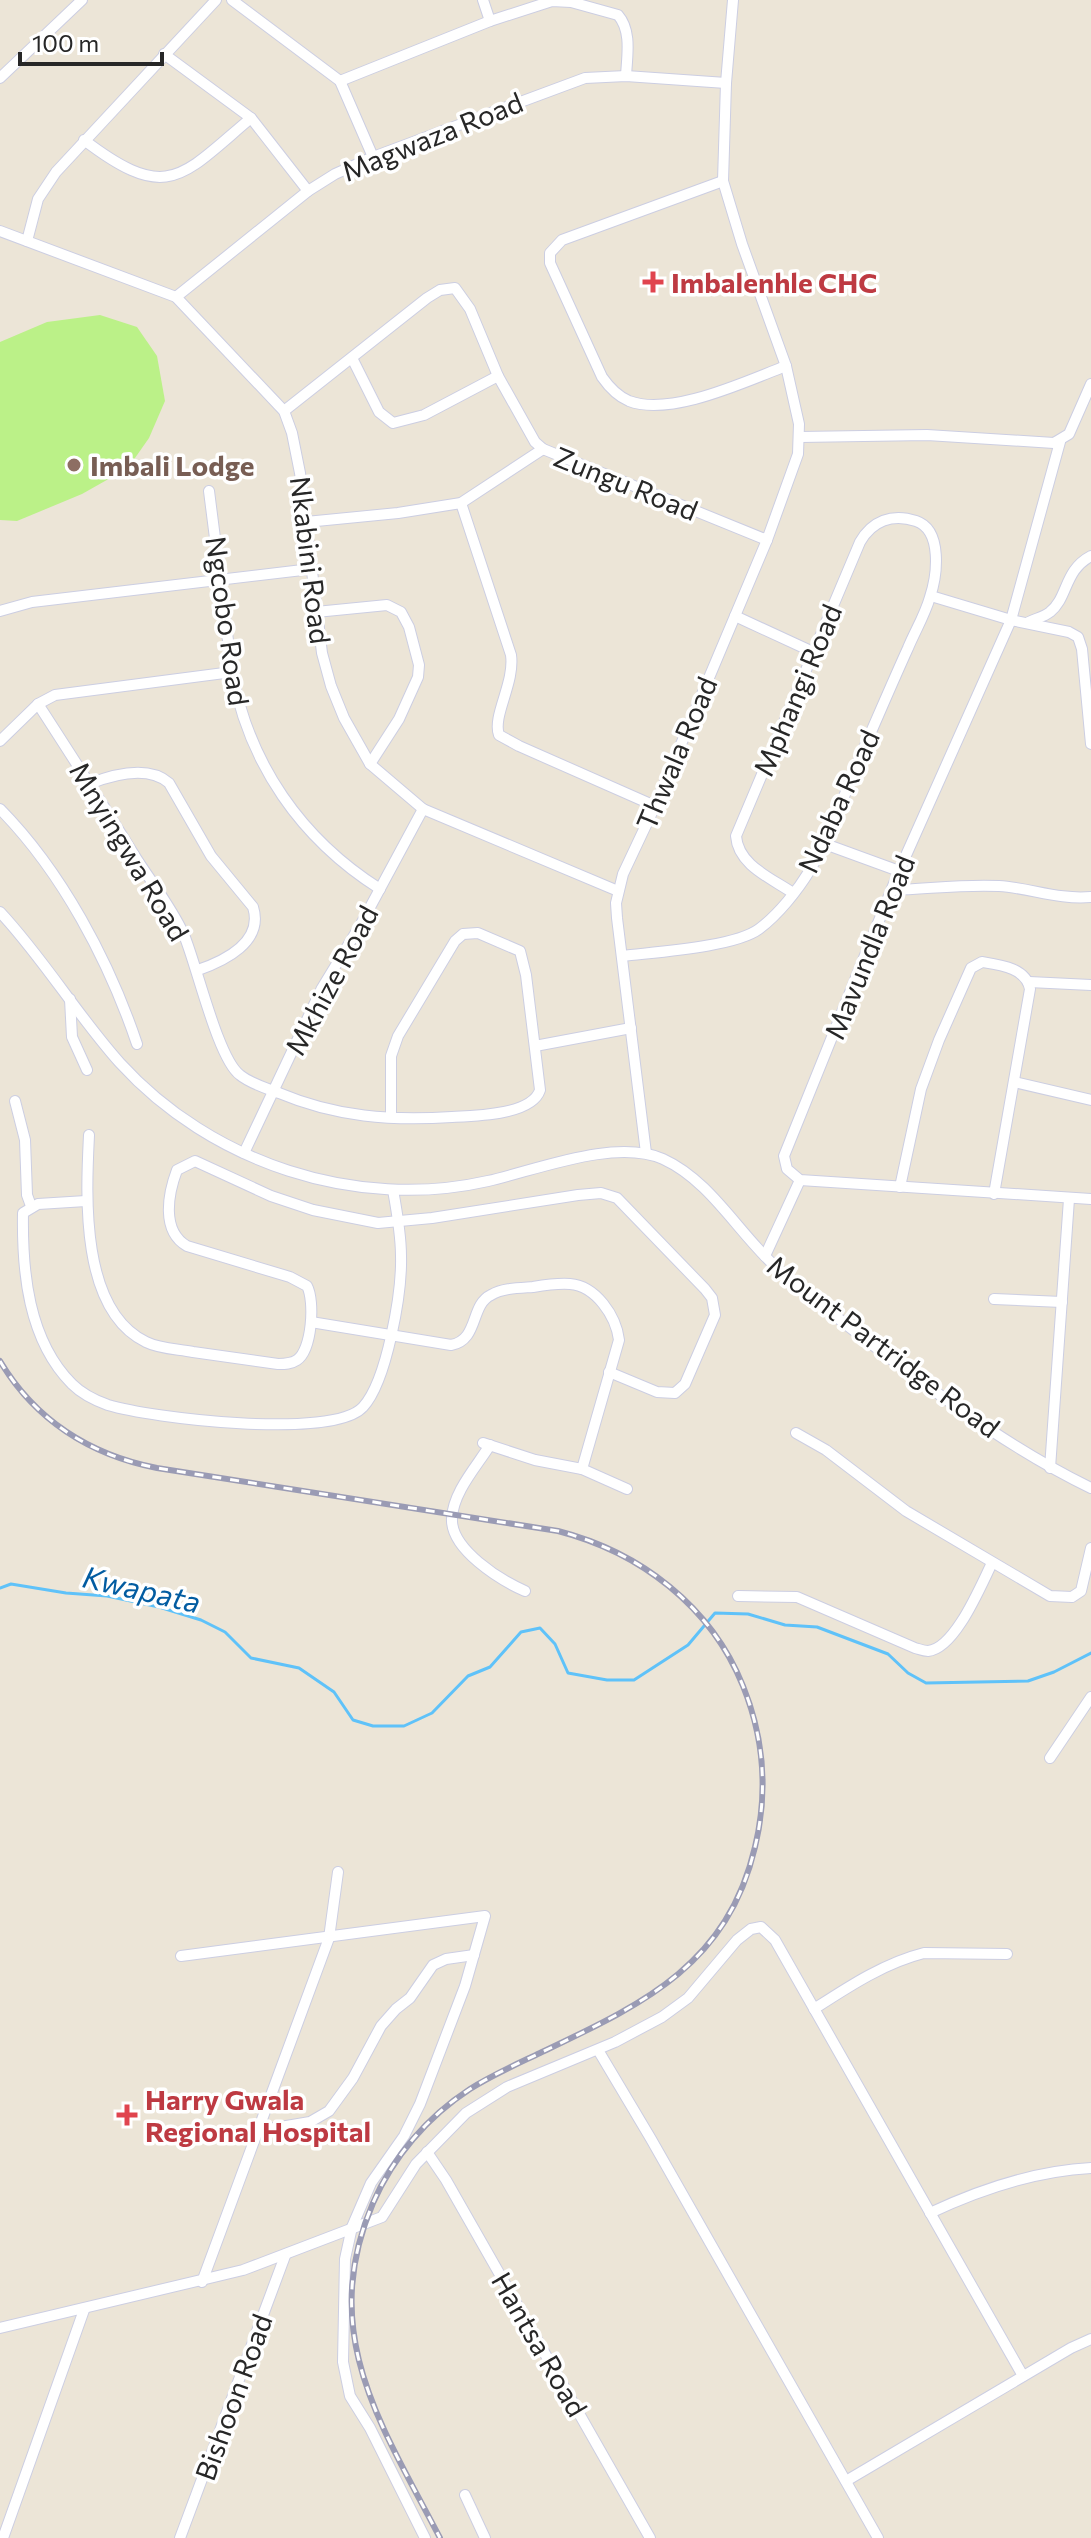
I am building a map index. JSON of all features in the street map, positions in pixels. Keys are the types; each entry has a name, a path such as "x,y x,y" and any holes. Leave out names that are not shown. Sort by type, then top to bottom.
{"street":[{"path":"0,78 82,0"},
{"path":"27,241 38,199 51,179 216,0"},
{"path":"232,0 340,81 373,157"},
{"path":"483,0 490,21"},
{"name":"Thwala Road","path":"646,1153 617,918 618,891 767,540 792,473 800,437 786,366 723,181 726,83 733,0"},
{"path":"340,81 490,21 552,1 571,2 618,15 623,21 627,39 626,76"},
{"path":"164,54 251,118 308,191"},
{"name":"Magwaza Road","path":"176,297 308,191 335,174 373,157 585,78 626,76 726,83"},
{"path":"84,140 120,165 159,179 170,178 192,167 251,118"},
{"path":"723,181 562,240 550,253 550,263 602,377 610,388 631,402 662,405 681,402 786,366"},
{"name":"Nkabini Road","path":"0,231 176,297 284,411 292,433 306,522 322,653 344,718 370,764 423,809 618,891"},
{"name":"Zungu Road","path":"284,411 427,298 449,287 461,293 498,376 535,442 543,449 767,540"},
{"path":"352,358 379,412 393,423 424,415 498,376"},
{"name":"Mavundla Road","path":"800,1180 787,1169 784,1156 787,1147 899,871 1011,620 1060,442 1069,434 1091,384"},
{"path":"800,437 927,435 1060,442"},
{"path":"306,522 461,503 543,449"},
{"name":"Ngcobo Road","path":"209,491 237,701 253,745 293,813 333,856 380,889"},
{"path":"461,503 511,655 512,674 496,724 499,735 655,806"},
{"name":"Mphangi Road","path":"793,893 747,862 737,848 736,836 868,528 877,522 898,518 913,520 930,530"},
{"name":"Ndaba Road","path":"623,956 703,945 751,934 773,916 793,893 825,844 931,596 935,550 930,530"},
{"path":"1027,623 1051,611 1073,571 1091,556"},
{"path":"0,611 32,602 311,569"},
{"path":"931,596 1011,620 1069,632 1080,641 1091,744"},
{"path":"316,612 387,605 401,612 409,627 419,665 418,677 399,719 370,764"},
{"path":"735,616 813,652"},
{"path":"0,741 38,704 68,692 232,672"},
{"name":"Mnyingwa Road","path":"38,704 177,921 198,970 230,1065 238,1074 312,1107 333,1112 391,1117 460,1117 512,1110 535,1101 540,1090 535,1046"},
{"path":"89,784 124,775 162,777 169,783 211,856 253,907 253,925 237,952 198,970"},
{"path":"0,809 24,834 101,952 137,1044"},
{"name":"Mkhize Road","path":"244,1153 322,988 423,809"},
{"path":"825,844 899,871"},
{"path":"893,890 998,886 1071,898 1091,897"},
{"name":"Mount Partridge Road","path":"0,912 121,1064 155,1097 185,1119 244,1153 286,1171 332,1183 393,1190 486,1182 555,1163 629,1151 646,1153 678,1166 694,1177 765,1256 841,1321 954,1407 1050,1468 1091,1488"},
{"path":"391,1117 391,1056 398,1036 448,951 463,934 478,933 520,951 535,1046 631,1028"},
{"path":"900,1187 921,1089 971,968 982,962 1021,972 1029,982 1023,1036 994,1194"},
{"path":"1029,982 1091,985"},
{"path":"70,999 72,1037 87,1070"},
{"path":"1014,1082 1091,1100"},
{"path":"15,1101 25,1140 27,1195 31,1206"},
{"path":"89,1135 86,1201 96,1270 107,1301 126,1328 146,1342 168,1348 288,1364 295,1362 303,1353 311,1322 310,1291 302,1282 180,1242 171,1226 169,1194 177,1170 189,1163 201,1162 271,1196 313,1210 378,1223 578,1195 601,1193 617,1198 705,1289 712,1298 715,1315 685,1384 675,1393 657,1392 609,1372"},
{"path":"765,1256 800,1180 1091,1199"},
{"path":"86,1201 52,1202 31,1206 23,1213 26,1286 36,1321 57,1366 71,1383 87,1397 128,1410 277,1424 337,1421 353,1415 372,1396 391,1335 401,1271 393,1190"},
{"path":"1050,1468 1069,1199"},
{"path":"311,1322 457,1344 468,1335 481,1304 489,1295 514,1289 571,1284 588,1290 614,1321 619,1340 582,1469"},
{"path":"994,1299 1062,1302"},
{"path":"796,1433 826,1450 906,1511 1050,1596 1072,1597 1081,1591 1091,1548"},
{"path":"525,1591 509,1584 478,1561 464,1548 453,1527 454,1507 487,1444 535,1460 582,1469 627,1489"},
{"path":"738,1596 797,1597 928,1651 947,1642 957,1629 992,1563"},
{"path":"1050,1758 1091,1697"},
{"path":"202,2282 329,1938 338,1872"},
{"path":"181,1956 485,1916 441,2054 414,2119 371,2183 352,2227 345,2259 342,2329 347,2383 354,2404 370,2428 425,2538"},
{"path":"0,2328 202,2282 285,2256 319,2239 375,2220 386,2213 409,2174 427,2152 452,2125 483,2101 528,2077 598,2050 649,2025 677,2007 707,1978 737,1940 761,1927 769,1932 814,2009 1023,2376"},
{"path":"814,2009 864,1978 912,1956 924,1953 1007,1954"},
{"path":"257,2131 310,2122 329,2111 353,2078 381,2026 410,1998 433,1965 455,1957 474,1955"},
{"path":"598,2050 878,2538"},
{"name":"Hantsa Road","path":"427,2152 446,2180 650,2538"},
{"path":"930,2213 958,2200 1032,2175 1091,2168"},
{"name":"Bishoon Road","path":"180,2538 285,2256"},
{"path":"3,2538 84,2310"},
{"path":"846,2481 1091,2339"},
{"path":"465,2495 485,2538"}],"green space":[{"path":"100,315 137,327 157,356 165,401 149,438 128,468 82,494 17,521 0,520 0,342 47,322"}],"waterway":[{"name":"Kwapata","path":"0,1588 11,1584 107,1596 201,1620 225,1632 251,1658 299,1668 334,1692 353,1720 373,1726 404,1726 432,1713 468,1676 490,1667 521,1632 540,1628 555,1644 568,1673 607,1680 634,1680 688,1645 715,1613 748,1614 785,1625 817,1627 888,1654 908,1673 926,1683 1028,1681 1091,1653"}],"railway":[{"path":"0,1361 30,1401 66,1432 132,1462 558,1531 588,1540 644,1568 692,1607 729,1657 743,1686 756,1726 762,1766 762,1806 755,1847 742,1888 724,1923 701,1952 645,1998 487,2079 454,2100 426,2125 401,2154 373,2203 357,2250 352,2295 354,2337 364,2378 379,2417 440,2538"}],"place":[{"name":"Imbalenhle CHC","path":"653,282"},
{"name":"Imbali Lodge","path":"74,465"},
{"name":"Harry Gwala Regional Hospital","path":"127,2115"}]}
